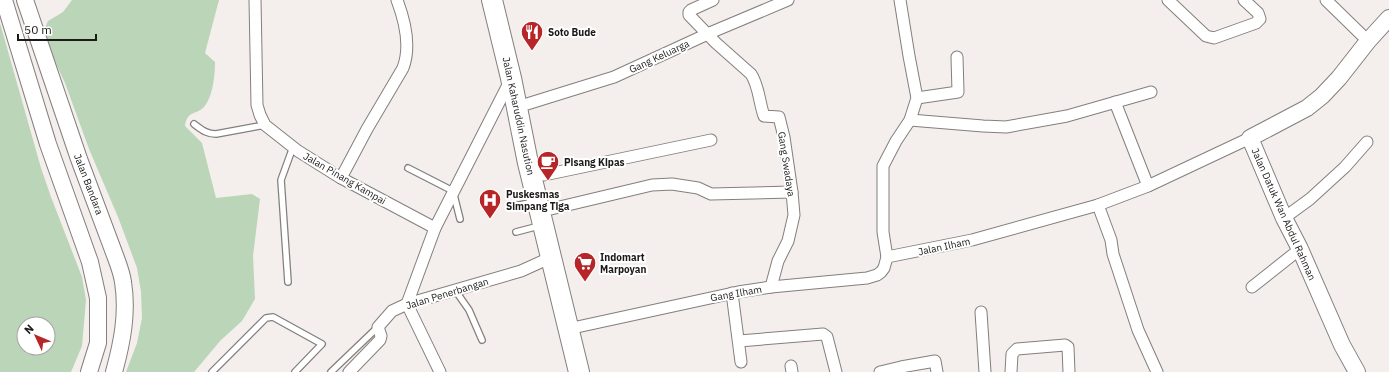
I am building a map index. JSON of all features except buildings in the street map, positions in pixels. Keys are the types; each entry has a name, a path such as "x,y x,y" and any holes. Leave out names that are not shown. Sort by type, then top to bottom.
{"highway":[{"name":"Jalan Kaharuddin Nasution","path":"492,0 516,77 527,104 544,175 544,212"},
{"name":"Jalan Kaharuddin Nasution","path":"504,0 528,162 591,372"},
{"name":"Jalan Kaharuddin Nasution","path":"556,256 568,328 579,372"}],"street":[{"path":"4,0 57,169 90,262 98,298 98,343 89,372"},
{"name":"Jalan Bandara","path":"25,0 79,159 116,258 123,281 125,303 122,344 114,372"},
{"name":"Jalan Pinang Kampai","path":"256,0 257,105 265,125 293,147 341,178 435,228"},
{"path":"341,178 366,130 403,68 406,59 408,52 406,33 398,0"},
{"name":"Gang Swadaya","path":"713,0 694,8 689,12 690,15 707,34 751,74 754,79 760,106 764,116 779,117 784,137 794,214 788,241 778,261 771,287"},
{"name":"Gang Keluarga","path":"527,104 614,77 707,34 788,0"},
{"path":"887,257 883,232 883,166 896,141 910,120 917,98 900,0"},
{"path":"1168,0 1206,36 1214,38 1256,23 1260,18 1258,13 1244,0"},
{"path":"1326,0 1368,41"},
{"name":"Jalan Datuk Wan Abdul Rahman","path":"1357,372 1342,345 1300,249 1284,218 1250,138 1307,108 1322,96 1340,78 1368,41 1389,18"},
{"path":"917,98 958,92 957,56"},
{"path":"440,372 407,304 435,228 453,191 516,77"},
{"path":"910,120 1006,127 1067,116 1151,92"},
{"path":"1115,102 1148,186"},
{"name":"Jalan Ilham","path":"887,257 972,240 1098,205 1148,186 1250,138"},
{"path":"544,175 711,140"},
{"path":"1284,218 1310,199 1345,166 1367,142"},
{"path":"57,169 79,159"},
{"path":"544,212 652,185 672,184 698,188 711,194 792,192"},
{"path":"1098,205 1111,240 1113,254 1138,330 1157,372"},
{"path":"1252,287 1300,249"},
{"name":"Jalan Penerbangan","path":"378,327 392,311 407,304 521,271 556,256"},
{"name":"Gang Ilham","path":"577,327 732,293 771,287 867,278 881,272 884,268 887,257"},
{"path":"732,293 741,362"},
{"path":"981,312 985,372"},
{"path":"355,370 380,340 381,336 378,327"},
{"path":"739,341 824,334 827,337 836,372"},
{"path":"1011,372 1012,354 1017,349 1066,345 1068,347 1069,372"},
{"path":"880,372 935,361 937,372"}],"lane":[{"path":"194,124 210,134 265,125"},
{"path":"288,282 281,180 293,147"},
{"path":"408,168 453,191 460,219"},
{"path":"510,207 544,212"},
{"path":"516,232 544,212"},
{"path":"455,290 469,310 482,340"},
{"path":"212,372 266,318 273,317 322,344 295,372"},
{"name":"Jalan Penerbangan","path":"331,372 378,327"}],"green space":[{"path":"72,0 219,0 205,53 215,62 214,79 210,98 204,107 188,117 185,126 202,143 216,198 252,194 260,199 253,256 255,299 242,321 221,340 194,372 126,372 137,343 142,318 141,292 137,268 118,217 89,149 65,83 42,34 48,21 63,12"},
{"path":"0,23 41,168 82,277 86,300 82,346 71,372 0,372"}],"place":[{"name":"Soto Bude","path":"532,52"},
{"name":"Pisang Kipas","path":"548,182"},
{"name":"Puskesmas Simpang Tiga","path":"490,220"},
{"name":"Indomart Marpoyan","path":"585,282"}]}
